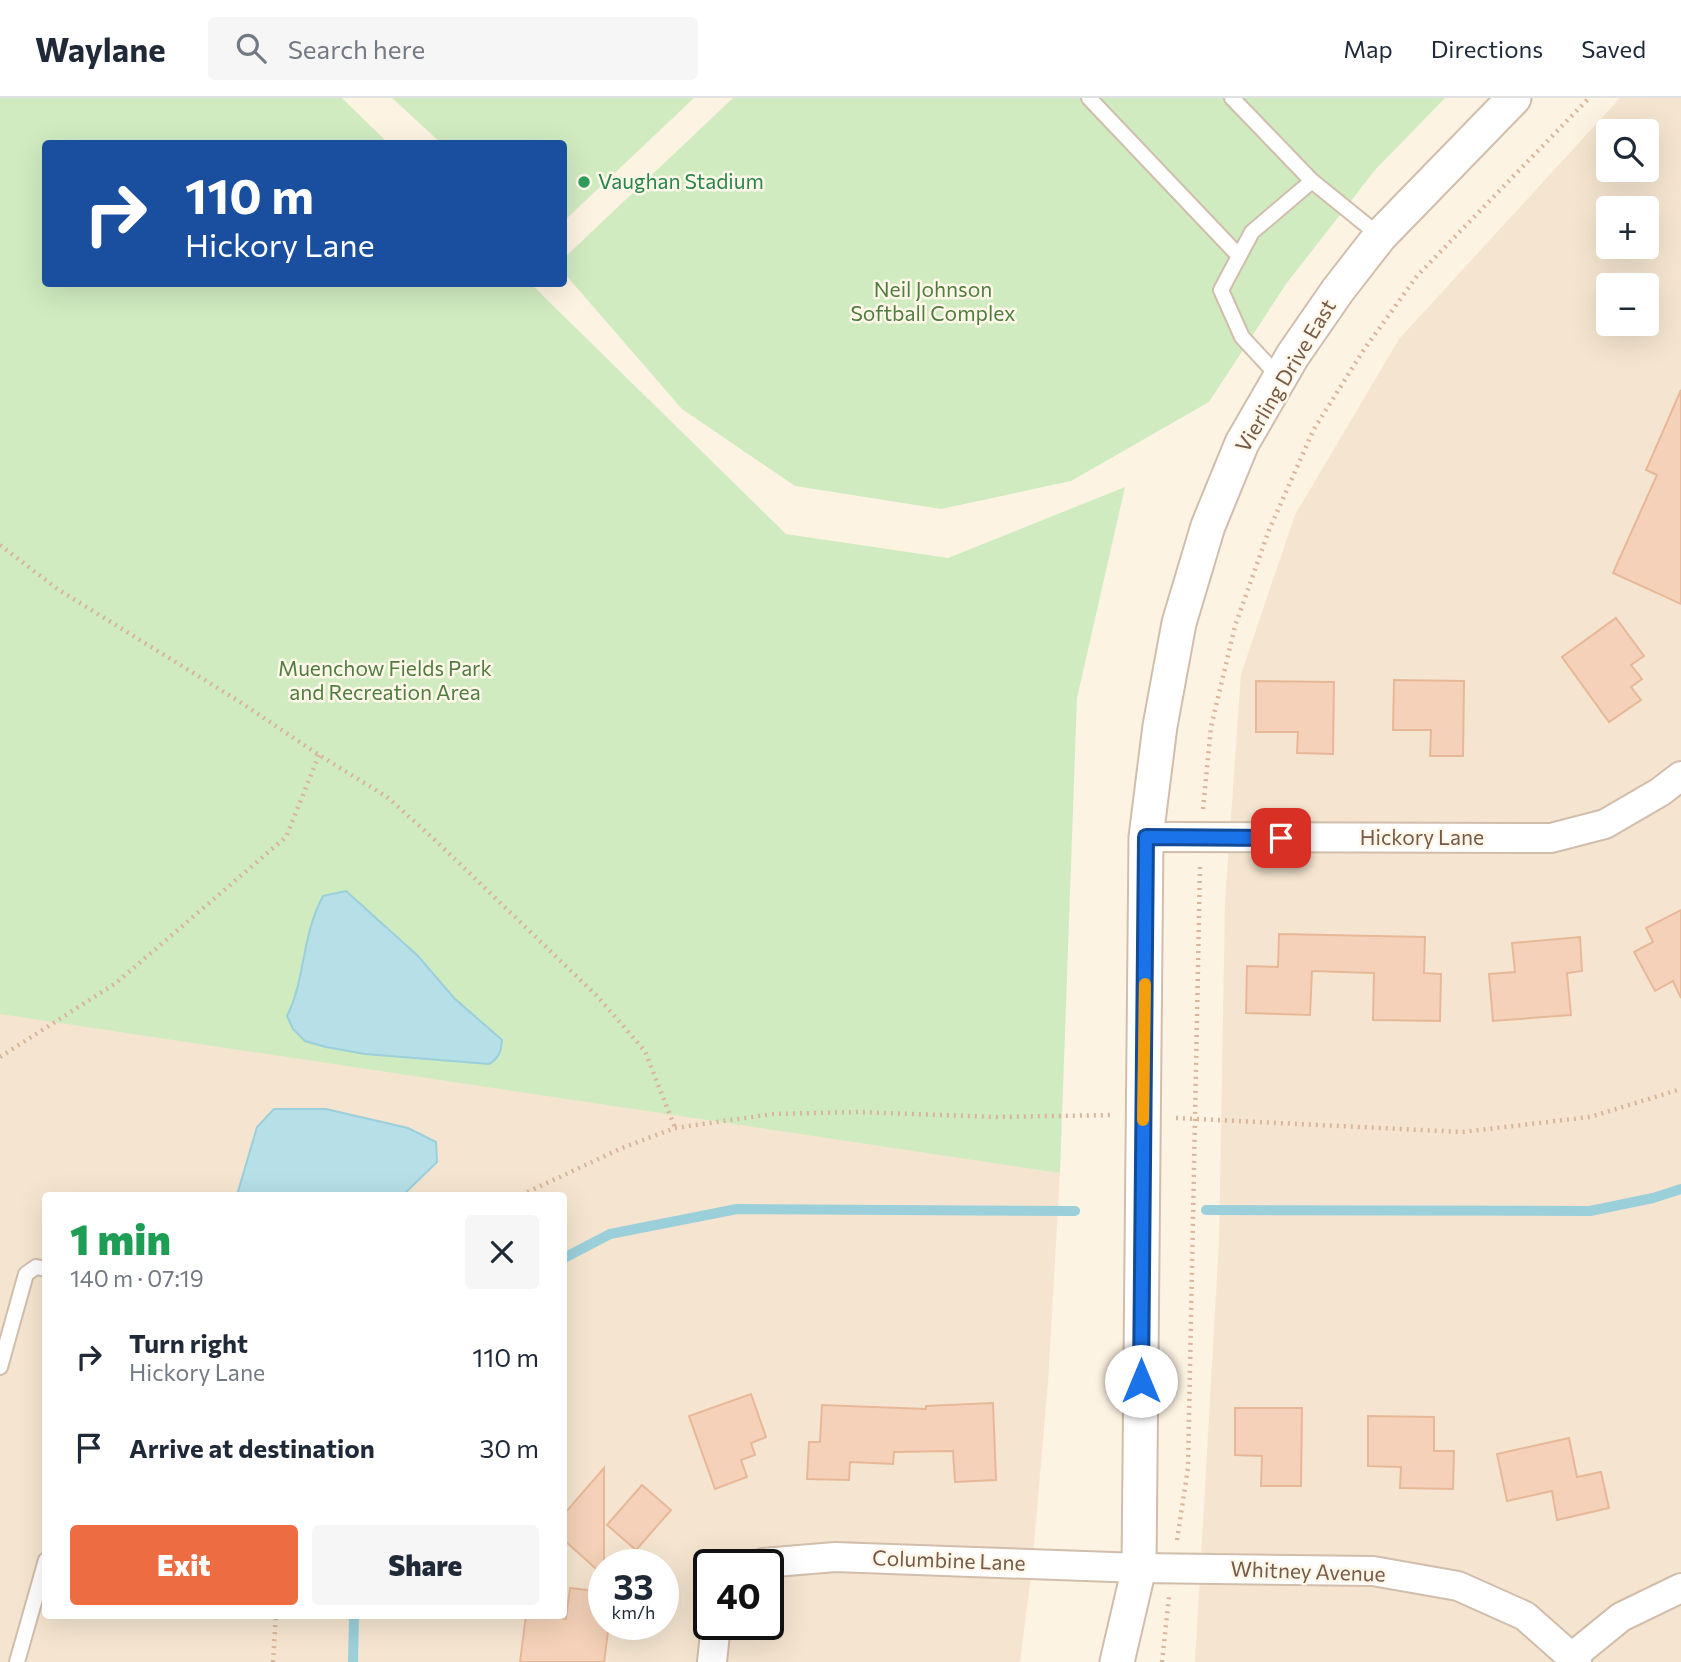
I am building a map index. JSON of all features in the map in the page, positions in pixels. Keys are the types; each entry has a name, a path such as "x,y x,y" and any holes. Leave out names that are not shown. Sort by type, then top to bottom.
{"street":[{"name":"Vierling Drive East","path":"1117,1662 1139,1568 1146,837 1160,726 1180,623 1208,526 1242,443 1280,378 1338,290 1380,236 1514,98"},
{"name":"Hickory Lane","path":"1146,837 1551,838 1605,824 1660,792 1681,776"},
{"name":"Columbine Lane","path":"784,1562 835,1557 1139,1568"},
{"name":"Whitney Avenue","path":"1139,1568 1373,1571 1458,1586 1525,1616 1575,1659"},
{"path":"1575,1659 1621,1617 1681,1588"},
{"path":"712,1662 714,1640"}],"lane":[{"path":"1089,98 1239,256"},
{"path":"1232,98 1312,181 1380,236"},
{"path":"1280,378 1242,337 1221,290 1252,232 1312,181"},
{"path":"0,1367 26,1274 36,1267 42,1268"},
{"path":"17,1662 42,1574"}],"path":[{"path":"0,545 59,590 387,797 596,995 645,1051 675,1128"},
{"path":"0,1057 116,983 286,837 319,755"},
{"path":"527,1192 622,1148 675,1128 785,1114 859,1112 996,1117 1143,1115 1196,1121 1462,1132 1590,1117 1681,1089"},
{"path":"273,1662 276,1619"}],"shaded area":[{"path":"1620,98 1681,98 1681,1662 1195,1662 1219,1241 1225,902 1241,674 1295,515 1399,339 1596,124 1596,182 1659,182 1659,119 1601,119"},
{"path":"0,977 1060,1173 1048,1383 1032,1568 1020,1662 0,1662"}],"green space":[{"name":"Muenchow Fields Park and Recreation Area","path":"0,98 342,98 385,140 42,140 42,287 534,287 786,534 948,558 1125,487 1077,698 1060,1173 0,1014"},
{"name":"Vaughan Stadium","path":"392,98 694,98 567,218 567,140 438,140"},
{"name":"Neil Johnson Softball Complex","path":"733,98 1445,98 1375,170 1286,284 1209,402 1071,481 941,509 795,486 682,409 567,276 567,255"}],"water":[{"path":"346,891 418,956 454,998 502,1040 495,1059 489,1064 365,1054 305,1041 293,1029 287,1016 298,987 316,911 323,896"},
{"path":"274,1109 326,1109 408,1128 436,1142 437,1162 406,1192 238,1192 257,1127"}],"building":[{"path":"1681,390 1681,604 1613,573 1657,475 1646,470"},
{"path":"1616,618 1644,656 1631,665 1642,679 1631,687 1641,700 1609,722 1562,657"},
{"path":"1394,680 1464,681 1463,756 1430,756 1431,730 1393,730"},
{"path":"1256,681 1334,682 1333,754 1297,753 1298,732 1256,732"},
{"path":"1681,910 1681,998 1673,981 1655,991 1634,952 1653,942 1646,928"},
{"path":"1279,934 1425,937 1424,973 1441,974 1440,1021 1373,1020 1374,973 1312,971 1310,1015 1246,1013 1247,966 1278,967"},
{"path":"1580,937 1582,971 1567,973 1571,1015 1493,1021 1489,974 1515,972 1512,943"},
{"path":"751,1394 766,1437 751,1443 755,1455 741,1460 747,1477 715,1489 689,1416"},
{"path":"993,1403 996,1480 955,1482 953,1451 894,1452 893,1464 850,1462 849,1480 807,1479 809,1442 820,1442 822,1405 926,1409 926,1406"},
{"path":"1235,1408 1302,1408 1301,1486 1261,1486 1262,1456 1235,1455"},
{"path":"1368,1416 1434,1417 1434,1451 1454,1451 1453,1489 1400,1488 1401,1467 1368,1466"},
{"path":"1569,1438 1577,1477 1601,1472 1609,1508 1557,1520 1552,1491 1507,1501 1497,1454"},
{"path":"604,1468 604,1549 588,1549 588,1562 567,1543 567,1511"},
{"path":"642,1485 671,1510 637,1549 607,1525"},
{"path":"570,1588 588,1590 588,1640 607,1640 604,1662 520,1662 525,1619 567,1619"}],"waterway":[{"path":"1206,1210 1590,1211 1653,1198 1681,1189"},
{"path":"567,1256 610,1234 737,1209 1075,1211"},
{"path":"353,1662 354,1619"}],"slow traffic":[{"path":"1143,1120 1145,984"}],"place":[{"name":"Vaughan Stadium","path":"584,182"}],"route":[{"path":"1141,1381 1146,837 1281,838"}]}
